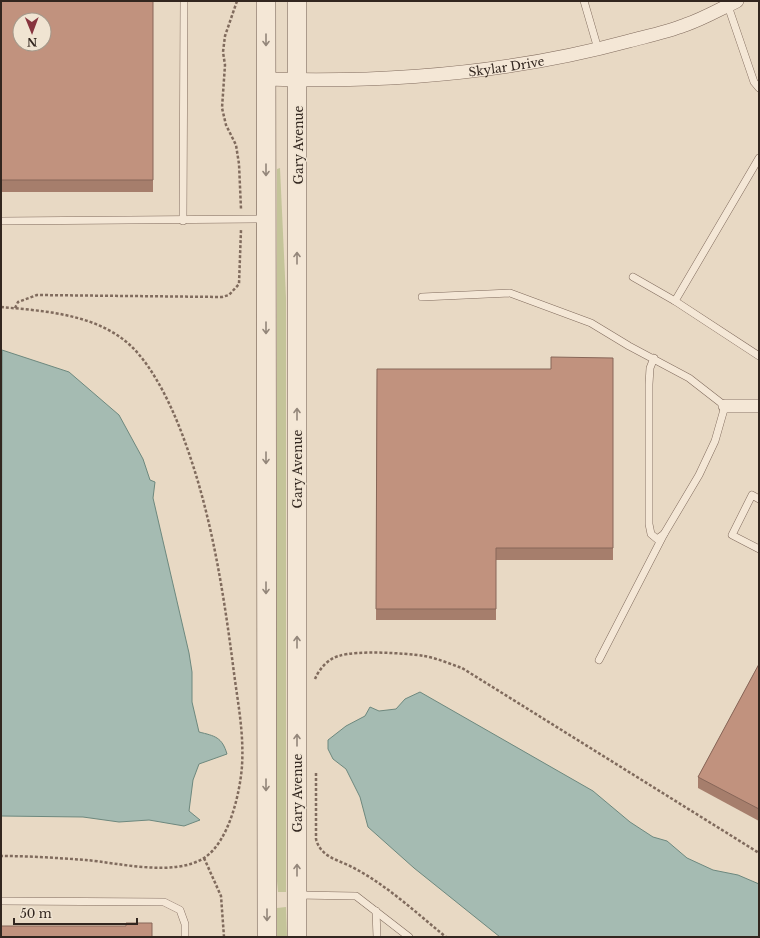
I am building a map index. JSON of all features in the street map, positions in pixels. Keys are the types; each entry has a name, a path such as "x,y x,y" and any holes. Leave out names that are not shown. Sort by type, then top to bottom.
{"main road":[{"path":"266,1 267,937"},
{"name":"Gary Avenue","path":"297,1 297,937"}],"street":[{"name":"Skylar Drive","path":"266,79 298,80 414,77 519,66 598,49 685,25 730,2"},
{"path":"725,406 759,406"}],"lane":[{"path":"183,221 184,1"},
{"path":"584,1 598,49"},
{"path":"730,2 754,82 759,88"},
{"path":"675,301 759,158"},
{"path":"1,221 183,221 266,219"},
{"path":"633,277 675,301 759,356"},
{"path":"422,296 510,293 591,323 690,378 725,406 716,441 699,475 664,534 599,660"},
{"path":"654,358 650,368 649,384 649,524 651,534 656,539 664,534"},
{"path":"759,499 752,495 732,535 759,549"},
{"path":"297,895 356,896 409,937"},
{"path":"1,901 164,902 180,910 185,924 185,937"},
{"path":"376,911 377,937"}],"path":[{"path":"237,1 225,36 225,65 222,108 226,124 236,145 240,164 241,198"},
{"path":"15,308 18,302 37,295 222,297 229,295 238,284 241,239"},
{"path":"1,307 84,319 121,337 144,360 169,405 185,440 202,492 223,594 240,709 242,739 242,766 233,814 218,843 204,858 187,864 152,867 82,860 1,856"},
{"path":"314,684 317,676 323,668 339,655 382,654 424,656 462,668 759,852"},
{"path":"316,767 316,840 318,848 331,858 377,881 446,937"},
{"path":"204,858 221,896 224,937"}],"green space":[{"path":"280,168 286,298 286,892 278,892 277,881 277,169"},
{"path":"286,907 287,937 277,937 277,908"}],"shaded area":[{"path":"2,350 69,372 119,415 143,459 150,480 155,482 153,498 189,653 192,672 192,702 199,732 217,738 223,744 227,754 199,764 193,780 189,811 200,820 184,826 149,820 119,822 83,817 1,816"},
{"path":"420,692 593,791 630,822 653,837 667,841 687,858 713,870 738,875 759,884 759,937 500,937 414,868 368,827 360,797 346,769 333,759 328,749 328,740 346,726 365,716 370,707 379,711 396,709 405,699"}],"building":[{"path":"1,1 153,1 153,180 1,180"},
{"path":"551,357 613,358 613,548 496,548 496,609 376,609 377,369 551,369"},
{"path":"759,664 759,809 698,777"},
{"path":"126,923 152,923 152,937 1,937 1,926 126,926"}]}
